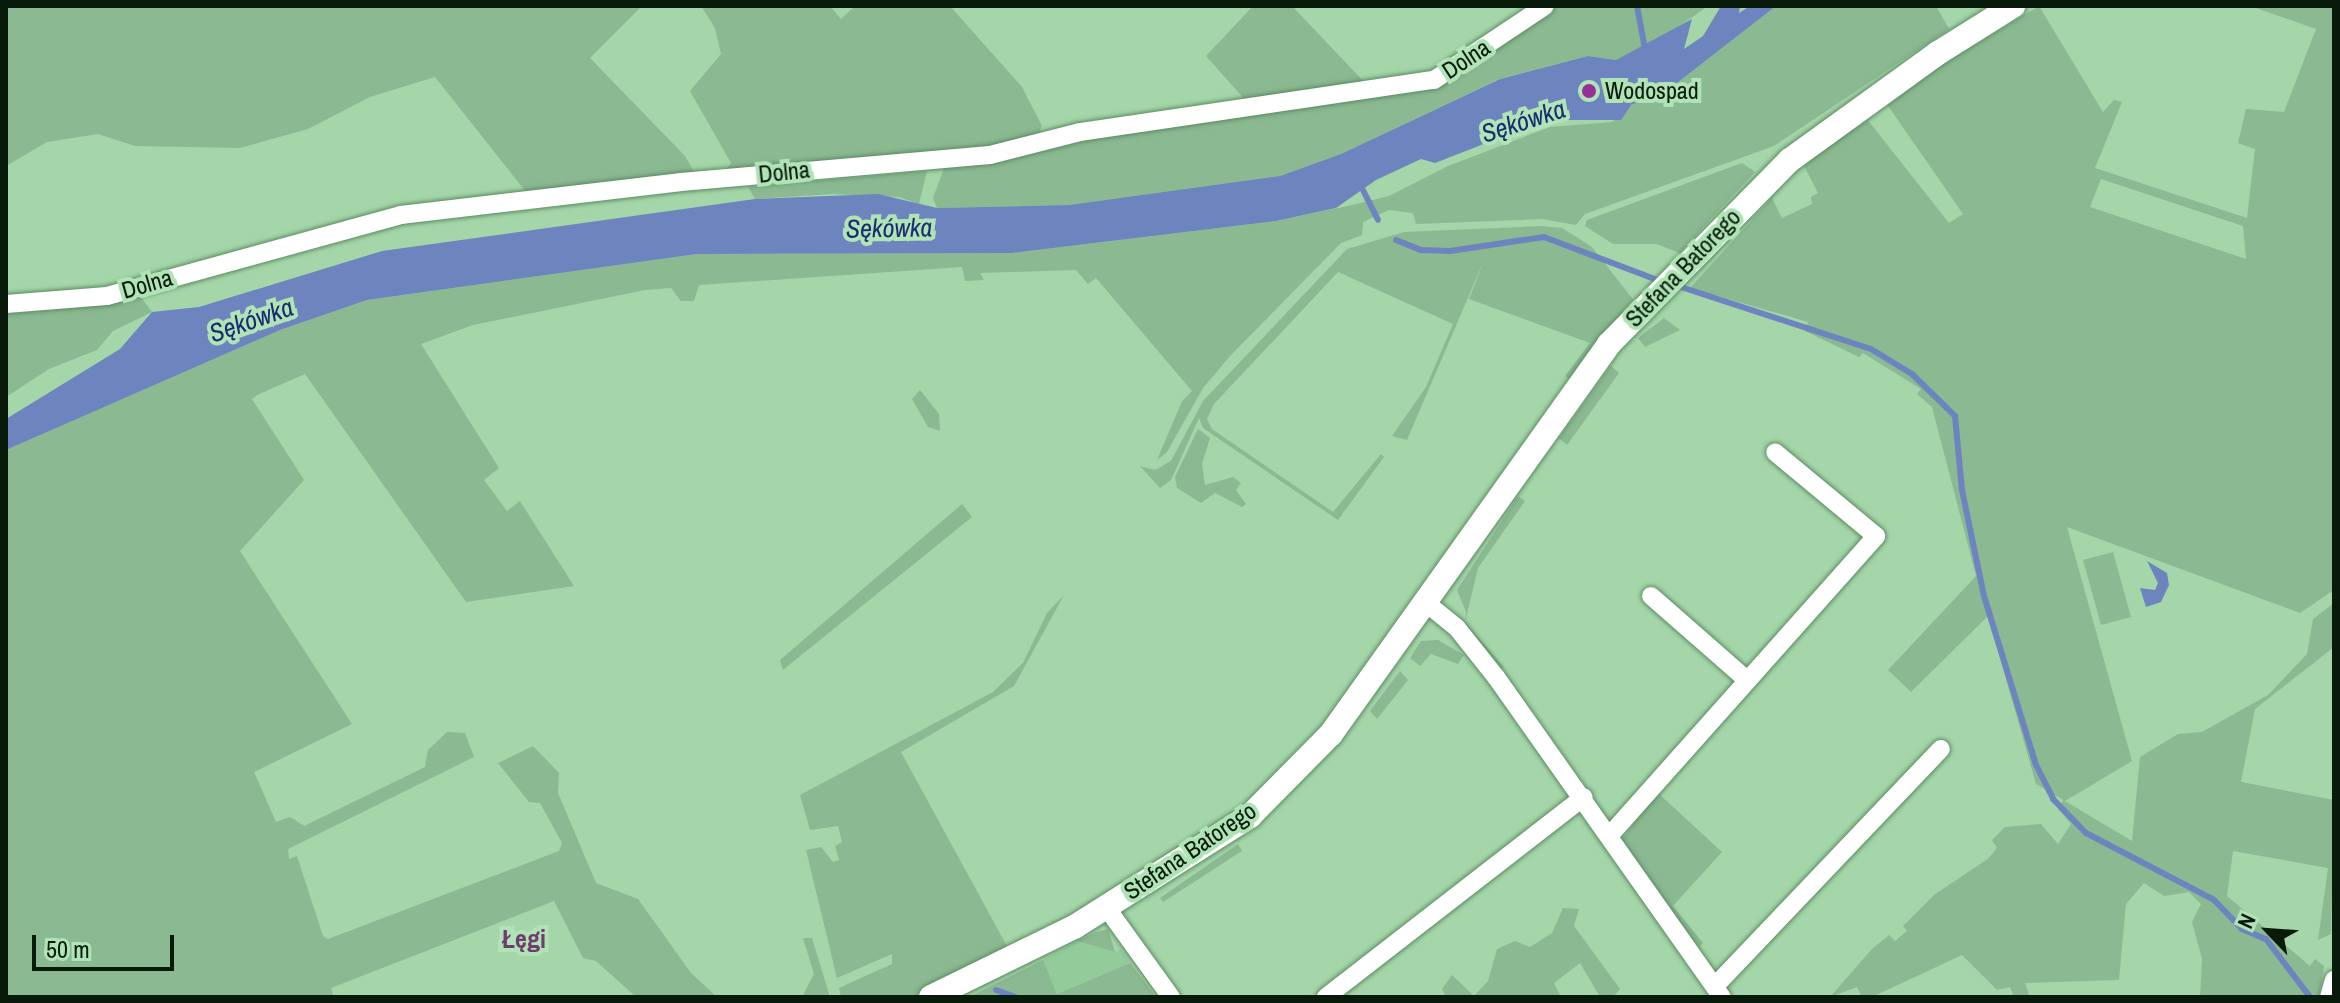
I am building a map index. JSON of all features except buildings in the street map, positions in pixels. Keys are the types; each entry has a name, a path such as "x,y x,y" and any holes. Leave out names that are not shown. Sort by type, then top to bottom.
{"street":[{"name":"Dolna","path":"6,304 107,296 401,215 681,182 990,155 1080,132 1434,80 1545,6"},
{"name":"Stefana Batorego","path":"931,997 1106,907 1250,816 1331,734 1570,393 1676,274 1790,160 1938,53 2013,6"},
{"path":"1610,835 1876,536 1775,452"},
{"path":"1651,596 1747,680"},
{"path":"1425,602 1457,628 1584,797 1719,991 1941,749"},
{"path":"1326,997 1584,797"},
{"path":"1106,907 1171,997"},
{"path":"2329,997 2334,980"}],"shaded area":[{"path":"6,6 642,6 590,58 685,156 697,177 530,197 435,77 370,97 308,129 240,148 135,146 98,134 47,142 6,166"},
{"path":"701,6 830,6 841,19 855,6 950,6 1022,87 1042,126 1038,136 989,150 723,174 731,163 690,91 721,54 715,28"},
{"path":"1253,6 1292,6 1367,85 1247,102 1206,56"},
{"path":"1552,6 1708,6 1661,39 1616,60 1588,56 1499,79 1341,154 1280,176 1069,205 937,208 933,198 944,168 1103,134 1316,107 1434,85 1486,56"},
{"path":"1776,6 1936,6 1949,29 1774,146 1585,214 1576,225 1542,219 1416,224 1413,213 1389,210 1363,222 1362,235 1341,243 1231,355 1203,388 1167,452 1157,460 1182,401 1192,391 1096,278 1088,284 1076,270 980,273 984,280 965,281 962,267 699,285 694,301 681,301 671,288 645,290 473,325 421,344 499,468 484,480 507,511 520,501 574,586 466,602 305,374 257,395 252,399 304,480 240,551 352,724 254,772 276,822 290,817 304,826 425,767 428,750 447,732 465,733 474,757 288,849 289,859 297,856 323,936 328,939 559,851 562,843 540,803 529,802 498,763 533,746 559,773 558,793 596,883 638,899 691,973 717,997 636,997 596,961 583,958 554,901 331,988 334,997 6,997 6,450 280,330 367,300 697,254 1012,253 1276,221 1389,196 1448,166 1550,127 1612,122 1631,105 1668,90"},
{"path":"2039,6 2103,112 2114,100 2122,102 2095,168 2247,218 2255,149 2238,143 2246,109 2284,112 2316,29 2250,6 2334,6 2334,590 2300,613 2067,527 2132,761 2065,801 2132,841 2140,757 2178,734 2202,732 2268,695 2307,654 2313,619 2334,603 2334,647 2255,709 2241,782 2334,800 2331,934 2318,940 2328,868 2233,851 2227,896 2310,966 2315,959 2324,966 2319,997 2200,997 2202,959 2192,922 2201,904 2189,892 2164,896 2144,883 2126,904 2119,980 2025,983 2030,997 2014,997 2010,987 1997,990 1962,955 1872,997 1862,997 1857,987 1830,997 1872,949 1889,935 1895,941 1907,931 1903,926 1934,895 1989,858 1997,848 1992,840 2005,827 2041,824 2058,844 2071,824 2058,809 2063,800 2036,784 1988,616 1911,692 1888,670 1976,576 1932,407 1917,394 1921,389 1863,353 1859,357 1805,331 1808,322 1690,288 1772,198 1782,218 1812,204 1811,197 1818,193 1800,158 1863,114 1949,223 1963,214 1884,100","holes":["2101,179 2243,226 2246,259 2090,207"]},
{"path":"1742,163 1755,172 1679,253 1657,244 1613,244 1585,226 1587,220"},
{"path":"927,171 919,204 899,197 833,194 755,199 748,187"},
{"path":"1541,226 1562,228 1592,247 1635,302 1569,379 1565,376 1590,343 1469,299 1485,258 1407,440 1392,436 1426,387 1453,324 1338,272 1214,404 1207,419 1212,429 1333,512 1381,454 1384,457 1338,520 1203,428 1199,418 1171,480 1160,488 1140,466 1155,470 1171,461 1203,401 1347,249 1404,232"},
{"path":"140,296 152,312 113,331 97,350 49,369 6,397 6,314 112,304"},
{"path":"1664,318 1680,330 1645,347 1638,338"},
{"path":"1611,366 1619,373 1567,445 1559,438"},
{"path":"920,390 939,414 940,431 928,427 912,399"},
{"path":"1198,429 1210,438 1202,464 1205,485 1233,477 1241,483 1236,490 1246,504 1242,507 1215,493 1201,503 1177,488 1175,477"},
{"path":"1518,496 1525,501 1478,568 1465,621 1466,612 1457,590"},
{"path":"962,504 972,517 783,670 780,660"},
{"path":"2113,552 2131,617 2101,625 2083,560"},
{"path":"1064,595 1014,686 901,752 1008,948 913,997 841,997 839,988 892,964 892,954 837,978 806,850 821,847 833,862 839,860 835,846 842,842 838,826 810,830 800,795 993,692 1023,663 1047,613"},
{"path":"1465,623 1504,667 1500,671"},
{"path":"1438,640 1464,655 1458,664 1431,654 1420,666 1410,658 1421,641"},
{"path":"1400,671 1408,680 1377,719 1370,711"},
{"path":"1657,792 1722,852 1673,906 1703,943 1699,947 1621,841"},
{"path":"1238,844 1242,851 1163,902 1160,898"},
{"path":"1563,908 1579,909 1574,926 1620,989 1613,997 1600,997 1580,963 1554,983 1561,997 1446,997 1442,989 1452,975 1474,996 1488,981 1497,949 1515,941 1530,947 1552,933"},
{"path":"1108,929 1115,952 1077,941 1097,932"},
{"path":"803,938 812,938 830,997 802,997 814,974"},
{"path":"1077,941 1115,952 1121,949 1130,963 1057,994 1043,960"},
{"path":"1043,960 1057,994 1130,963 1156,997 969,997"}],"water":[{"name":"Sękówka","path":"1721,6 1740,6 1739,13 1750,6 1776,6 1668,90 1631,105 1621,120 1545,120 1435,163 1421,159 1376,180 1336,208 1276,221 1012,253 697,254 367,300 280,330 6,450 6,419 120,349 152,312 199,307 382,251 755,199 878,194 937,208 1069,205 1280,176 1341,154 1500,79 1588,56 1616,60 1692,19 1684,49 1703,36"},
{"path":"2147,561 2167,573 2169,585 2161,602 2146,607 2140,588 2155,590 2158,583"}],"waterway":[{"path":"1637,6 1646,54"},
{"path":"1360,184 1378,220"},
{"path":"1396,240 1421,250 1450,251 1544,237 1660,281"},
{"path":"1675,285 1871,349 1912,374 1955,416 1962,490 1984,596 2036,765 2053,799 2086,833 2214,900 2242,929 2266,939 2310,997"},
{"path":"996,990 1015,997"}],"place":[{"name":"Wodospad","path":"1589,91"}],"district":[{"name":"Łęgi","path":"524,939"}]}
